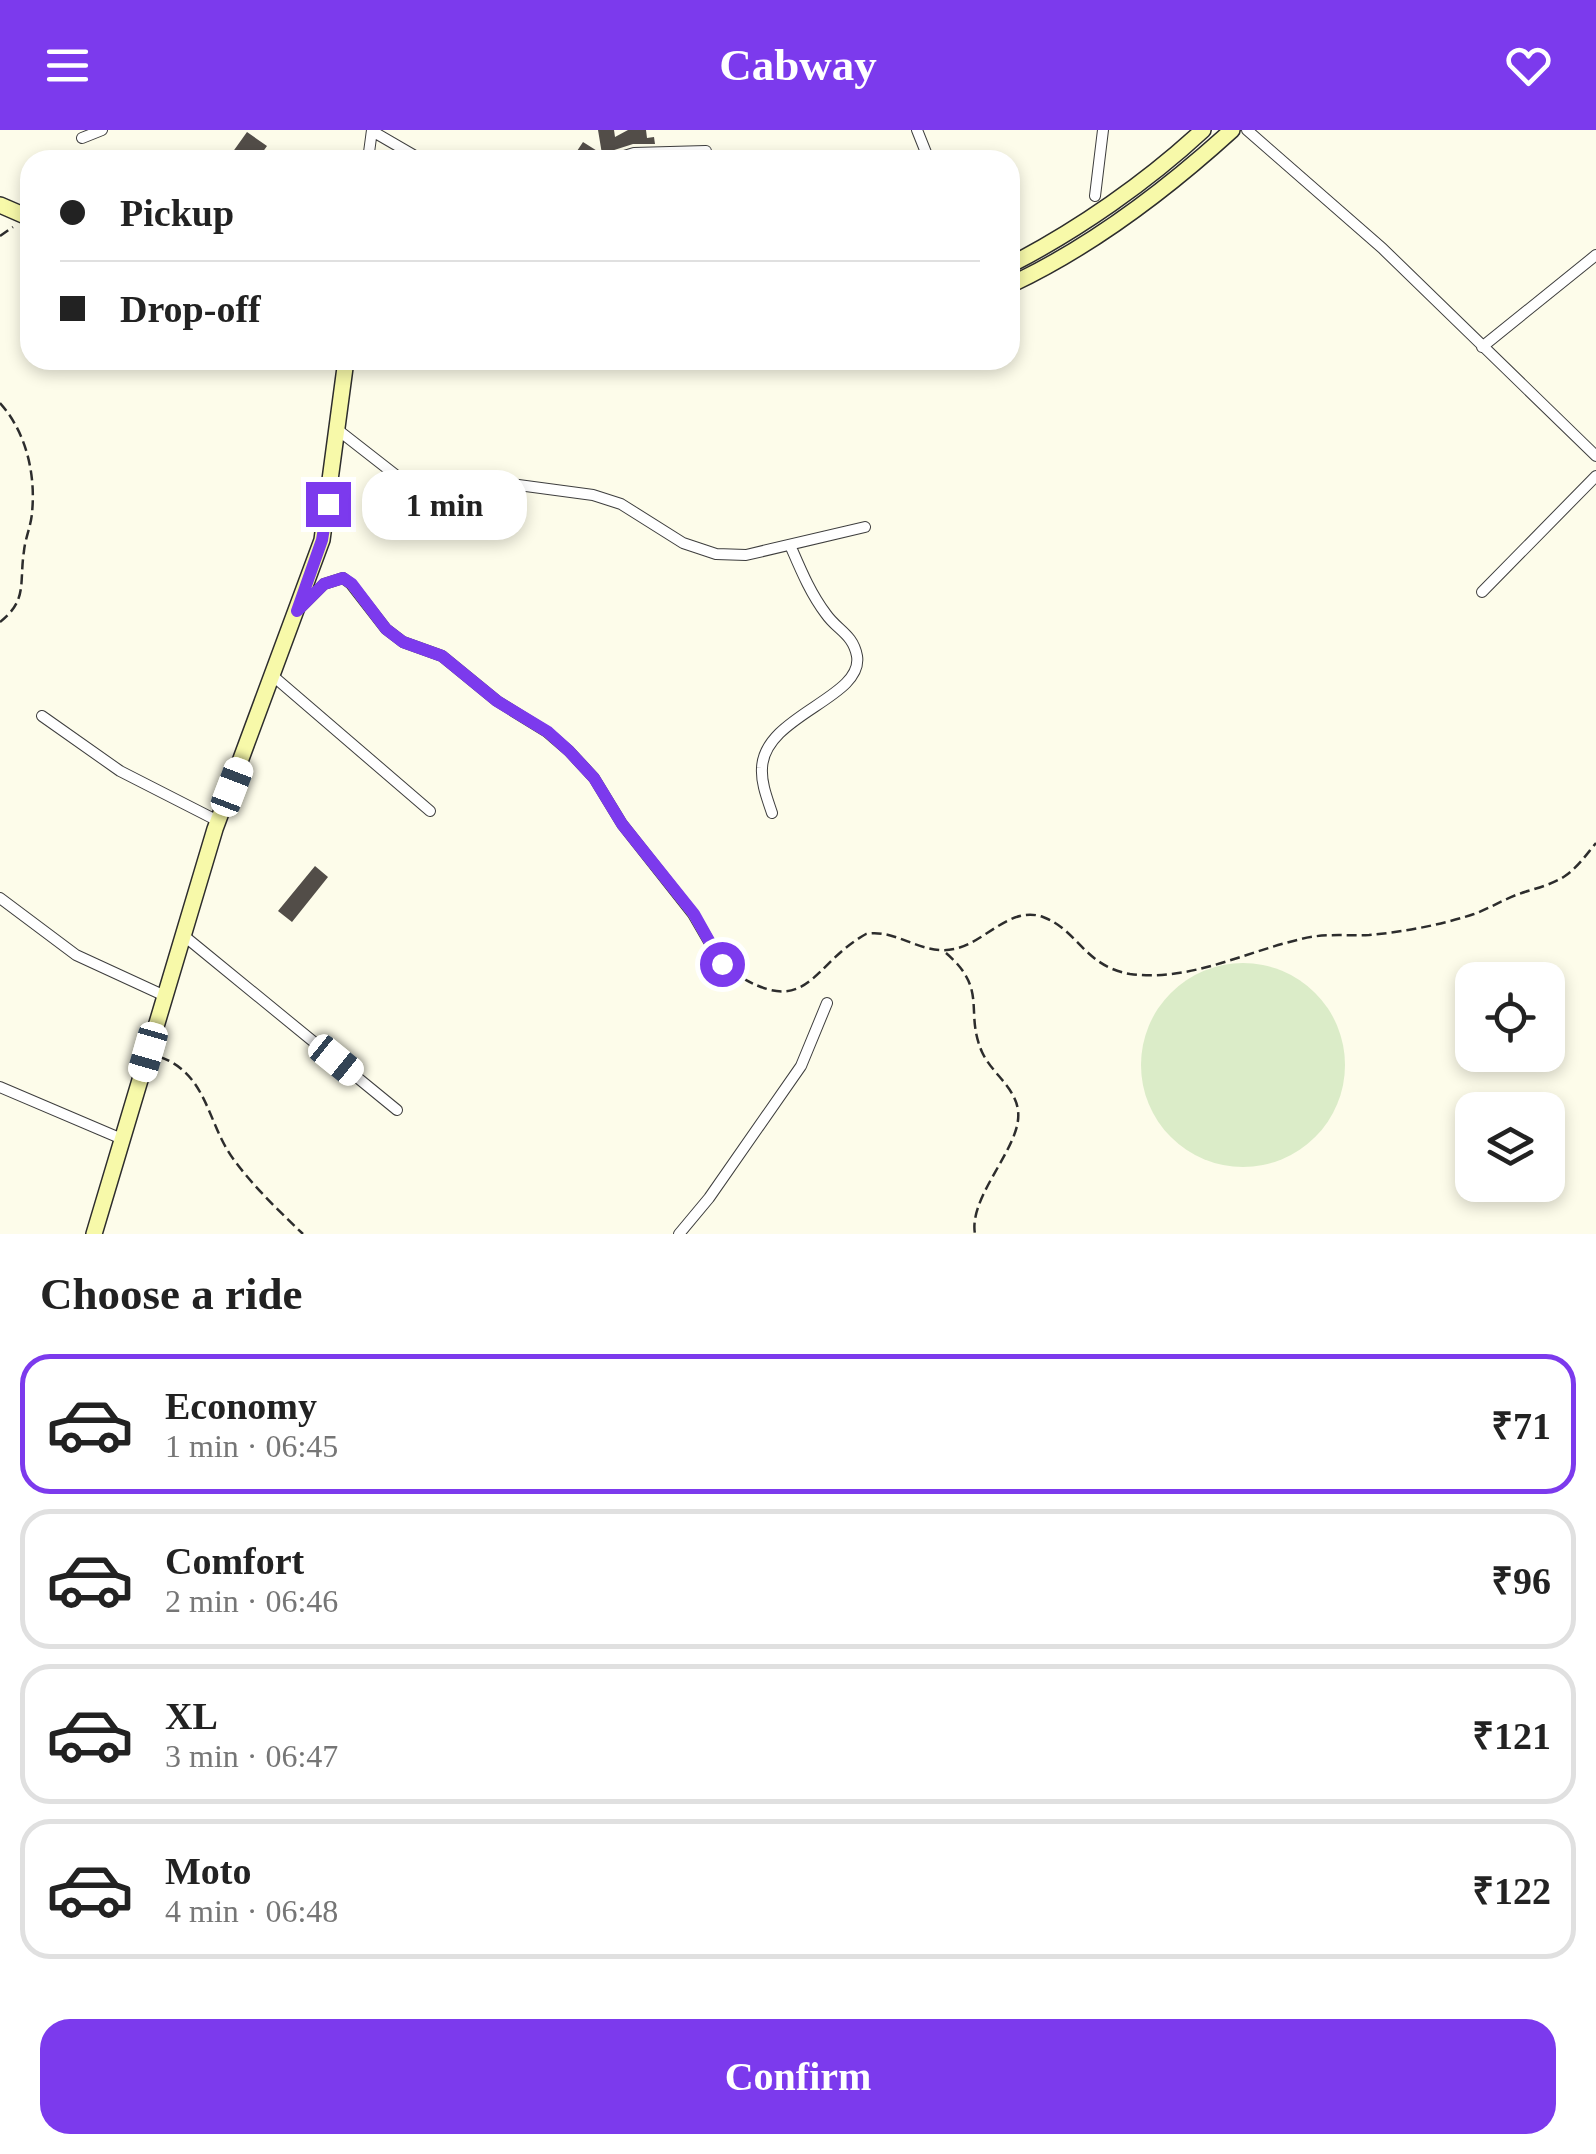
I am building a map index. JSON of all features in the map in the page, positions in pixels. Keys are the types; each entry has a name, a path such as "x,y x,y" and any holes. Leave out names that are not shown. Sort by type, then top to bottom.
{"street":[{"path":"82,138 102,130"},
{"path":"372,130 405,150"},
{"path":"1095,196 1103,130"},
{"path":"1020,260 1178,153 1203,130"},
{"path":"1020,280 1072,251 1177,180 1232,130"},
{"path":"1247,130 1382,248 1596,456"},
{"path":"1482,347 1596,255"},
{"path":"94,1234 218,821 322,540 345,370"},
{"path":"338,430 394,475 409,482 512,484 593,495 622,504 682,543 716,554 746,555 865,527"},
{"path":"1482,592 1596,476"},
{"path":"772,813 762,782 765,751 795,718 851,681 858,668 849,635 824,612 790,545"},
{"path":"297,611 324,584 343,578 352,584 386,629 403,642 442,656 497,701 548,732 594,778 622,824 694,914 722,964"},
{"path":"273,676 430,811"},
{"path":"42,716 120,771 218,821"},
{"path":"0,898 76,955 165,996"},
{"path":"183,935 397,1110"},
{"path":"680,1234 801,1066 827,1003"},
{"path":"0,1087 122,1138"}],"path":[{"path":"0,403 29,456 33,482 20,600 0,622"},
{"path":"722,964 757,986 780,992 810,982 866,934 876,932 944,952 966,946 1021,914 1032,914 1048,918 1104,967 1130,974 1168,976 1301,938 1368,934 1456,920 1562,878 1578,866 1596,842"},
{"path":"944,952 962,966 970,981 976,999 980,1047 1013,1094 1019,1112 1016,1130 977,1210 974,1234"},
{"path":"148,1052 190,1074 233,1159 303,1234"}],"green space":[{"path":"1243,963 1282,971 1315,993 1337,1026 1345,1065 1337,1104 1315,1137 1282,1159 1243,1167 1204,1159 1171,1137 1149,1104 1141,1065 1149,1026 1171,993 1204,971"}],"building":[{"path":"598,130 614,130 615,137 628,130 646,130 647,138 654,137 655,144 601,150"},
{"path":"247,132 267,146 264,150 234,150"},
{"path":"583,142 596,150 578,150"},
{"path":"315,866 328,877 292,922 278,911"}],"route":[{"path":"328,504 322,540 297,611 324,584 343,578 352,584 386,629 403,642 442,656 497,701 548,732 594,778 622,824 694,914 722,964"}]}
